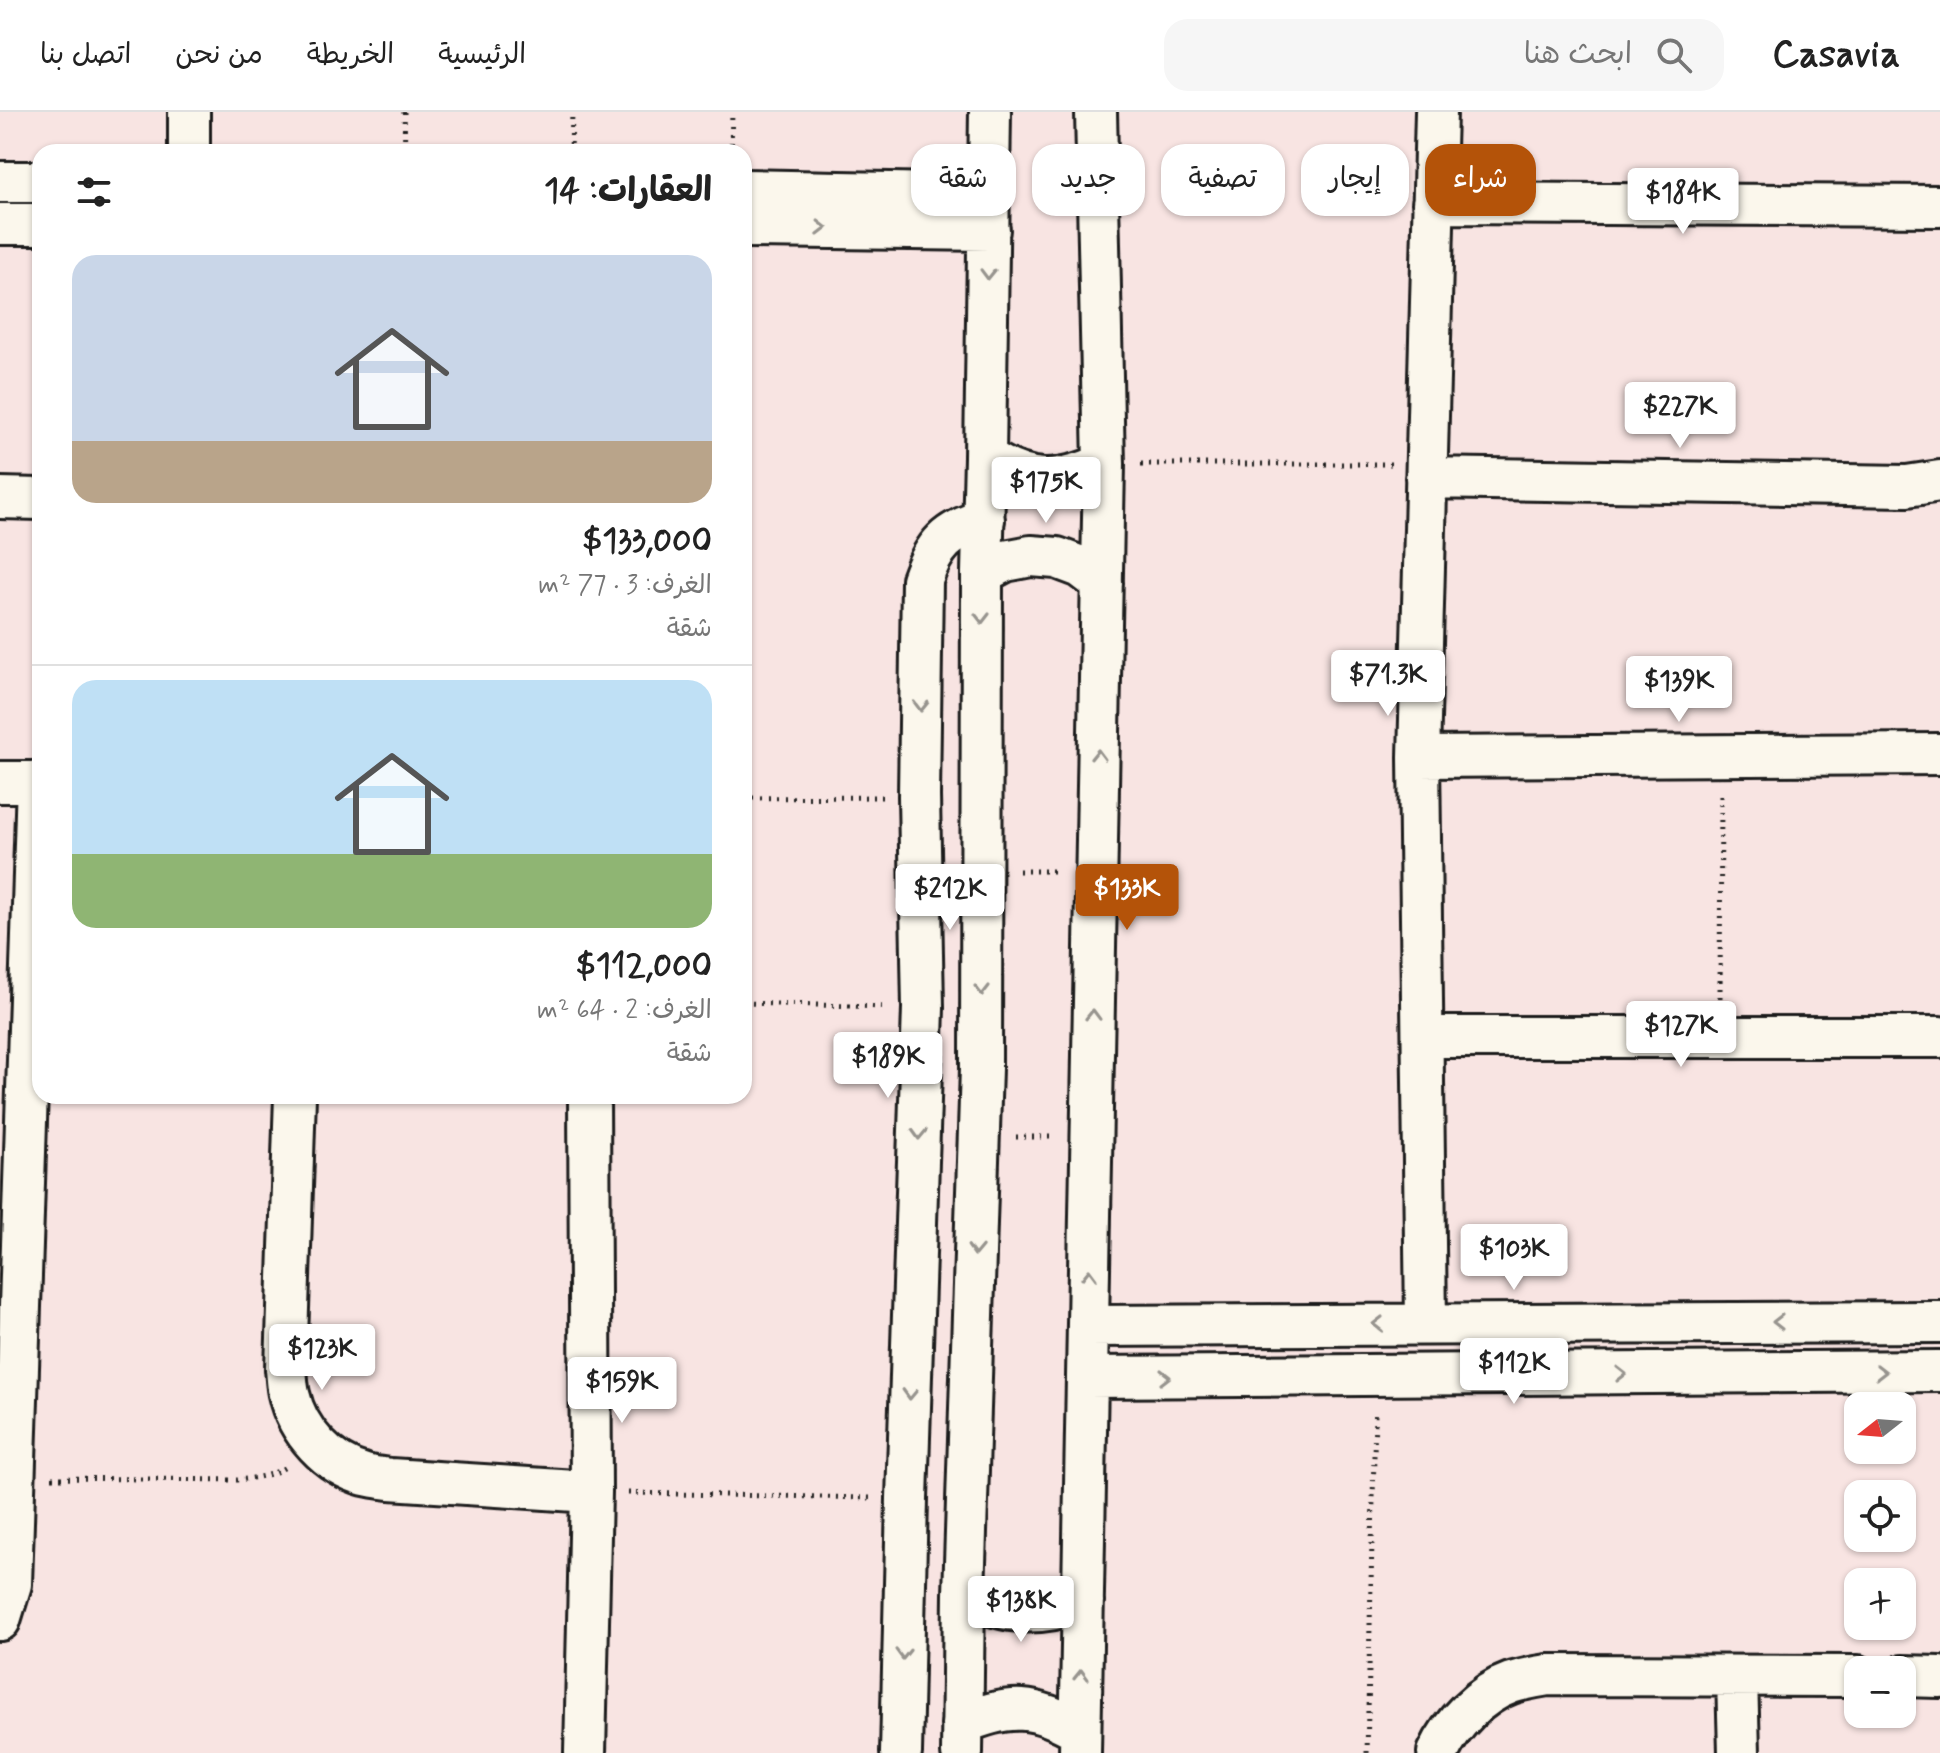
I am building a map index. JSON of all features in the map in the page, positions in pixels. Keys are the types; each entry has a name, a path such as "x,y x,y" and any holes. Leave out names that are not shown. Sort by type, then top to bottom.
{"street":[{"path":"189,112 189,144"},
{"path":"990,112 990,144"},
{"path":"1080,1742 1104,464 1096,112"},
{"path":"1435,144 1436,112"},
{"path":"0,182 32,182"},
{"path":"752,191 911,205"},
{"path":"1536,204 1940,206"},
{"path":"752,227 924,216"},
{"path":"962,1738 981,1068 982,573 989,216"},
{"path":"1426,1324 1419,757 1433,216"},
{"path":"0,224 32,224"},
{"path":"985,457 1006,470 1030,478 1055,479 1081,474 1104,464"},
{"path":"1427,471 1907,486 1940,481"},
{"path":"0,498 32,499"},
{"path":"901,1753 923,1008 919,796 922,580 929,559 943,540 962,526 984,520"},
{"path":"982,573 1005,561 1031,556 1057,558 1081,567 1102,583"},
{"path":"1419,757 1940,754"},
{"path":"0,1620 11,1584 15,1477 26,782"},
{"path":"1423,1037 1940,1037"},
{"path":"295,1104 286,1369 289,1396 300,1422 316,1444 337,1462 363,1474 390,1479 591,1492"},
{"path":"585,1753 591,1492 589,1104"},
{"path":"1088,1326 1940,1322"},
{"path":"1087,1377 1940,1371"},
{"path":"964,1594 986,1604 1022,1612 1059,1609 1083,1601"},
{"path":"1438,1753 1446,1736 1473,1705 1508,1684 1548,1675 1844,1676"},
{"path":"1737,1676 1739,1753"},
{"path":"1916,1676 1940,1677"},
{"path":"962,1738 986,1714 1010,1709 1035,1711 1059,1718 1080,1742"}],"path":[{"path":"404,112 405,144"},
{"path":"571,144 572,112"},
{"path":"731,144 732,112"},
{"path":"1104,464 1427,471"},
{"path":"1720,1037 1721,755"},
{"path":"752,798 919,796"},
{"path":"982,871 1096,871"},
{"path":"752,1003 923,1008"},
{"path":"979,1137 1091,1137"},
{"path":"1367,1753 1375,1375"},
{"path":"15,1477 237,1480 279,1471 316,1444"},
{"path":"591,1492 907,1499"}]}
